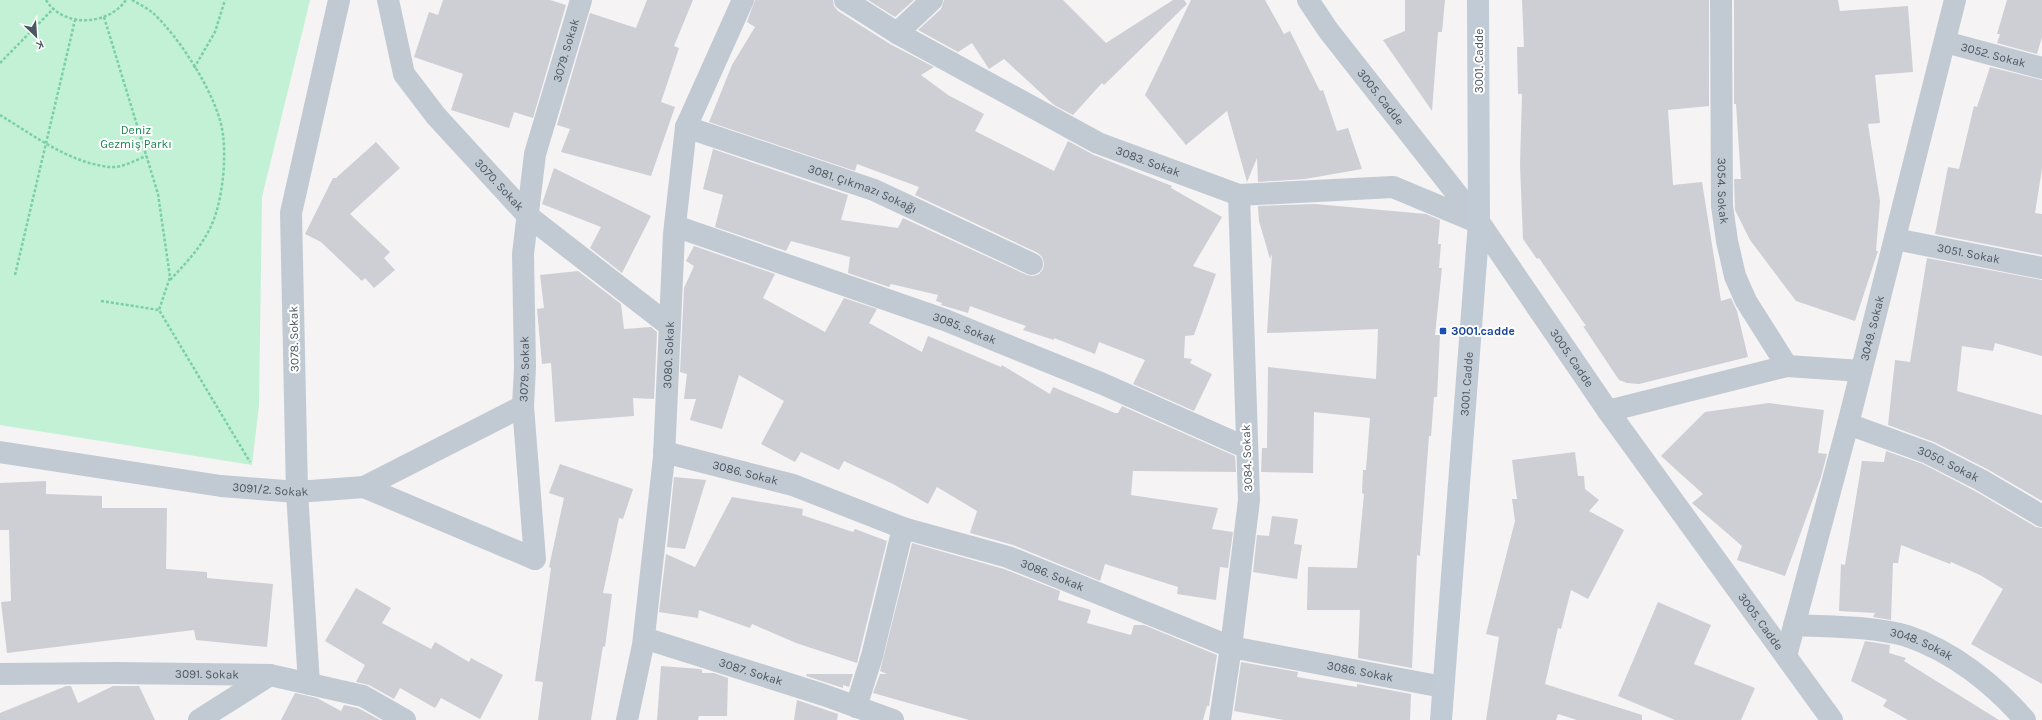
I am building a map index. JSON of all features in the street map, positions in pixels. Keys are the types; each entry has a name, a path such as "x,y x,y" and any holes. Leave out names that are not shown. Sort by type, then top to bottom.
{"street":[{"name":"3078. Sokak","path":"309,684 297,492 291,213 339,0"},
{"name":"3070. Sokak","path":"388,0 404,74 436,116 528,216 670,326"},
{"name":"3079. Sokak","path":"364,487 536,559 523,406 525,367 523,254 535,154 581,0"},
{"name":"3080. Sokak","path":"627,720 644,638 664,452 675,226 686,127 743,0"},
{"name":"3083. Sokak","path":"845,0 897,34 1098,143 1239,195 1393,187 1479,222"},
{"path":"897,34 932,0"},
{"name":"3005. Cadde","path":"1308,0 1328,30 1479,222 1608,411 1832,720"},
{"name":"3001. Cadde","path":"1441,720 1479,222 1478,0"},
{"name":"3054. Sokak","path":"1721,0 1722,206 1726,241 1735,276 1746,301 1788,366"},
{"name":"3049. Sokak","path":"1786,656 1848,424 1955,0"},
{"name":"3052. Sokak","path":"1945,42 2042,68"},
{"name":"3081. Çıkmazı Sokağı","path":"686,127 874,190 1032,264"},
{"name":"3084. Sokak","path":"1220,720 1231,647 1249,500 1239,195"},
{"name":"3085. Sokak","path":"675,226 945,320 1103,384 1247,448"},
{"name":"3051. Sokak","path":"1895,239 2042,268"},
{"path":"1608,411 1788,366 1861,371"},
{"name":"3091/2. Sokak","path":"0,452 221,486 297,492 364,487 523,406"},
{"name":"3050. Sokak","path":"1848,424 1928,453 1981,480 2042,516"},
{"name":"3086. Sokak","path":"664,452 793,485 903,528 1008,557 1231,647 1443,687"},
{"path":"856,707 872,656 903,528"},
{"name":"3048. Sokak","path":"1794,624 1867,629 1906,636 1945,653 1985,680 2025,720"},
{"name":"3087. Sokak","path":"644,638 893,720"},
{"name":"3091. Sokak","path":"0,674 116,673 270,675 363,696 405,720"},
{"path":"199,720 270,675"}],"path":[{"path":"46,0 60,14 75,20 92,20 104,17 122,5 126,0"},
{"path":"132,0 152,13 182,49 211,95 223,134 224,173 216,213 201,245 169,282"},
{"path":"194,68 215,32 226,0"},
{"path":"0,63 54,8"},
{"path":"104,17 158,194 170,277 159,310"},
{"path":"15,275 75,20"},
{"path":"0,115 46,145 85,160 112,167 130,163 146,156"},
{"path":"101,301 159,310"},
{"path":"159,310 252,465 258,489"}],"green space":[{"name":"Deniz Gezmiş Parkı","path":"0,0 310,0 262,197 259,405 252,465 0,425"}],"building":[{"path":"443,0 550,0 566,5 533,118 514,112 509,128 451,110 463,74 414,57 429,12 438,15"},
{"path":"647,0 693,0 674,46 679,48 661,102 675,107 651,176 561,152 570,129 557,125 590,13 636,28"},
{"path":"755,0 833,0 834,6 838,11 890,44 934,67 921,75 948,95 984,114 975,131 1054,171 1068,141 1094,155 1172,186 1171,188 1222,217 1193,266 1216,274 1194,335 1185,336 1184,358 1192,359 1190,363 1212,374 1194,411 1133,384 1145,360 1099,342 1095,354 1054,338 1054,340 1023,330 1026,326 970,306 968,313 941,305 942,303 936,301 938,295 891,284 889,287 848,273 850,257 791,241 786,251 715,227 723,195 703,189 713,149 848,195 841,220 898,228 903,218 1027,275 1033,276 1039,274 1043,269 1044,263 1042,257 1038,253 915,195 919,187 857,164 855,171 709,122 732,65 755,27 747,22"},
{"path":"868,0 914,0 895,17"},
{"path":"944,0 1063,0 1106,43 1173,0 1184,0 1187,4 1104,85 1102,83 1073,115 1054,105 1004,59 989,69 972,43 958,52 918,30 941,9"},
{"path":"1191,0 1265,0 1284,34 1290,31 1320,91 1323,90 1337,131 1348,128 1362,169 1305,179 1258,182 1257,158 1247,182 1227,111 1186,145 1145,95"},
{"path":"1405,0 1445,0 1442,32 1438,32 1432,111 1383,40 1405,31"},
{"path":"1522,0 1709,0 1709,106 1668,110 1673,185 1702,182 1721,301 1731,298 1737,311 1748,357 1639,384 1627,383 1619,380 1583,326 1586,326 1539,258 1537,259 1523,239 1520,165 1522,94 1518,94 1517,47 1524,47"},
{"path":"1734,0 1838,0 1840,11 1908,6 1913,72 1875,75 1880,123 1868,124 1880,201 1876,251 1878,251 1855,321 1796,301 1750,240 1735,210 1734,179 1741,179 1736,104 1734,104"},
{"path":"2007,0 2042,0 2042,37 2037,54 1997,43 2000,34 1997,34"},
{"path":"1990,67 2042,80 2042,169 2035,213 2042,214 2042,255 1935,234 1948,167 1959,169 1974,106 1977,107"},
{"path":"376,142 400,168 350,214 390,252 384,258 395,270 374,288 365,278 362,281 321,242 305,234 333,178 336,178"},
{"path":"554,168 651,216 622,273 590,248 601,227 542,204"},
{"path":"1315,204 1426,214 1440,220 1438,244 1441,244 1439,268 1442,268 1435,335 1440,335 1437,397 1434,397 1431,436 1429,436 1420,556 1417,555 1412,668 1358,658 1360,610 1307,610 1308,567 1357,568 1364,494 1362,493 1363,470 1366,470 1370,418 1314,412 1313,473 1261,472 1262,448 1267,448 1268,367 1376,379 1378,329 1267,333 1272,254 1270,259 1259,221 1258,206"},
{"path":"694,246 775,274 763,298 825,332 844,298 877,309 869,323 922,352 928,336 1001,367 1002,365 1050,394 1053,387 1115,413 1118,413 1122,406 1235,456 1236,472 1133,471 1131,495 1218,508 1212,529 1233,532 1228,568 1220,567 1216,600 1177,594 1178,587 1105,564 1100,581 1013,545 970,533 977,511 937,487 928,504 893,484 844,461 839,470 801,452 795,462 761,444 784,401 739,375 722,429 690,420 696,399 684,399 687,374 680,372 684,288 694,266 686,261"},
{"path":"1927,258 2042,280 2042,356 1995,343 1993,351 1962,346 1957,391 2042,415 2042,501 1987,469 1934,442 1888,425 1895,360 1910,362"},
{"path":"578,271 621,304 624,329 651,327 657,332 654,399 633,398 634,416 555,422 551,363 542,364 537,309 544,308 540,275"},
{"path":"1769,403 1824,410 1818,453 1827,454 1821,477 1785,576 1737,560 1742,546 1692,503 1703,494 1661,456 1705,412"},
{"path":"1886,451 1923,464 1975,491 2036,527 2042,528 2042,684 1971,644 2003,589 1980,575 1951,562 1950,564 1901,545 1898,563 1893,563 1891,620 1873,617 1875,613 1839,611 1841,564 1845,565 1862,461 1884,462"},
{"path":"1575,452 1578,476 1584,476 1585,489 1599,500 1589,511 1624,530 1588,599 1571,590 1561,629 1558,628 1545,684 1642,715 1642,720 1577,720 1558,714 1556,720 1486,720 1499,637 1486,634 1515,521 1512,499 1517,499 1512,460"},
{"path":"560,464 633,489 623,519 619,518 603,593 612,594 605,647 603,646 591,720 538,720 543,682 535,681 551,568 549,567 564,498 549,493"},
{"path":"674,477 706,480 685,549 667,547"},
{"path":"46,481 46,494 102,496 102,508 167,508 166,569 207,572 207,578 273,584 267,647 196,640 194,630 7,653 1,602 11,601 9,530 0,530 0,483"},
{"path":"732,497 803,509 802,515 853,532 855,529 887,541 857,663 796,643 752,624 750,628 699,610 698,618 659,612 666,554 695,567"},
{"path":"1272,516 1298,519 1294,544 1302,545 1297,579 1253,572 1257,535 1269,536"},
{"path":"912,543 1004,569 1060,591 1058,600 1091,610 1087,623 1131,635 1134,625 1144,625 1217,655 1209,706 1207,706 1203,720 969,720 873,693 880,674 887,674 880,671"},
{"path":"356,588 391,608 382,623 431,649 435,642 469,662 471,658 503,675 480,719 441,698 435,708 400,688 394,699 369,685 356,682 365,665 325,641"},
{"path":"1658,602 1711,625 1694,664 1755,688 1741,720 1675,720 1618,696"},
{"path":"1865,641 1890,645 1889,653 1906,658 1904,661 1999,720 1908,720 1883,706 1887,700 1851,681"},
{"path":"1241,662 1298,672 1297,677 1357,687 1357,684 1411,694 1410,720 1284,720 1234,711"},
{"path":"661,666 700,669 702,670 702,673 714,673 728,678 727,716 699,716 698,720 657,720"},
{"path":"807,674 853,674 849,687 843,685 843,688 806,676"},
{"path":"66,686 71,686 78,703 113,686 139,686 155,720 0,720 0,713"},
{"path":"295,693 317,698 341,711 344,705 358,708 380,720 281,720"},
{"path":"797,700 838,714 837,720 794,720"}],"place":[{"name":"3001.cadde","path":"1443,331"}]}
